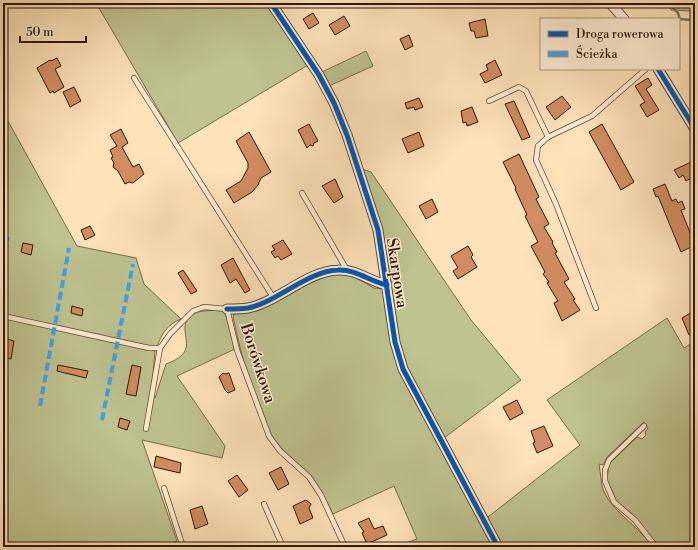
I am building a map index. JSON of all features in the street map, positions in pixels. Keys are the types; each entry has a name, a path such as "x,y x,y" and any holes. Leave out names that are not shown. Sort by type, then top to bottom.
{"street":[{"name":"Skarpowa","path":"271,3 319,75 341,119 378,230 395,342 403,369 498,547"},
{"path":"610,3 623,18"},
{"path":"659,70 695,129"},
{"name":"Borówkowa","path":"227,309 249,308 326,272 346,270 356,272 372,281 387,285"}],"lane":[{"path":"596,308 536,160 538,146 548,137 592,116 645,70"},
{"path":"134,78 273,297"},
{"path":"489,101 520,88 526,91 548,137"},
{"path":"302,193 346,270"},
{"path":"146,430 160,348 170,334 193,311 204,307 227,309"},
{"name":"Borówkowa","path":"227,309 237,350 269,436 280,451 309,477 321,494 345,547"},
{"path":"3,316 149,348 160,348"},
{"path":"644,426 609,460 605,470 605,481 614,502 636,520 656,547"},
{"path":"164,488 183,547"},
{"path":"264,504 283,547"}],"green space":[{"path":"96,3 265,3 308,65 178,143"},
{"path":"666,3 695,3 695,17 691,11 671,10"},
{"path":"366,51 373,66 329,86 320,73"},
{"path":"3,112 77,246 136,258 144,284 181,319 176,321 166,330 157,347 150,346 149,350 155,351 151,397 155,398 166,364 179,358 186,350 185,323 188,318 198,312 212,310 225,311 235,349 177,376 225,446 222,458 142,440 177,541 157,547 3,547"},
{"path":"362,169 371,172 471,320 521,380 444,438 415,388 402,356"},
{"path":"341,273 351,275 374,288 383,289 390,336 494,547 395,547 417,539 394,486 333,514 311,477 285,452 271,434 253,393 248,377 236,331 233,317 234,314 245,312 329,275"},
{"path":"667,318 684,348 694,342 695,344 695,539 682,547 659,547 633,515 617,502 607,480 609,464 637,437 642,439 646,435 645,432 648,428 644,422 608,456 603,465 599,464 602,486 611,503 640,532 652,547 501,547 488,517 580,445 547,400"}],"building":[{"path":"313,13 319,23 309,29 303,19"},
{"path":"344,16 350,26 335,35 329,25"},
{"path":"485,19 488,36 476,38 474,31 471,31 469,23"},
{"path":"409,35 413,46 405,50 400,39"},
{"path":"57,58 61,66 55,69 64,87 54,93 53,91 50,93 37,68 50,60 51,61"},
{"path":"495,60 502,75 485,83 480,74 488,70 486,65"},
{"path":"648,78 652,85 646,89 659,110 647,117 640,105 645,102 635,86"},
{"path":"74,87 81,101 70,107 63,92"},
{"path":"562,96 571,107 555,120 546,107"},
{"path":"419,98 423,107 415,110 414,107 407,109 405,103"},
{"path":"514,101 530,137 522,140 505,104"},
{"path":"472,107 478,122 467,126 466,122 463,123 461,111"},
{"path":"309,124 318,141 314,143 313,146 310,145 307,148 298,130"},
{"path":"602,124 634,182 621,190 589,132"},
{"path":"121,129 128,143 122,147 133,167 139,164 144,174 133,183 129,182 125,184 118,171 113,167 114,163 111,158 113,157 110,150 117,146 110,135"},
{"path":"249,132 271,172 261,178 258,185 252,192 234,203 226,190 241,181 248,168 248,163 236,141"},
{"path":"419,132 424,146 408,153 402,139"},
{"path":"519,154 539,197 536,199 549,224 544,227 553,242 552,243 557,252 555,253 569,279 564,282 580,310 562,321 554,303 558,301 547,283 549,282 543,274 545,272 531,246 538,242 525,216 527,215 515,189 516,188 503,162"},
{"path":"691,162 695,168 695,176 686,181 683,175 679,178 674,170"},
{"path":"335,179 343,197 334,203 322,186"},
{"path":"665,184 672,201 676,199 678,203 682,201 685,209 681,210 695,245 681,252 658,196 656,197 653,189"},
{"path":"432,199 438,212 426,219 419,206"},
{"path":"90,226 95,235 85,240 81,230"},
{"path":"283,240 292,254 281,260 278,256 275,258 271,252 275,250 272,246"},
{"path":"23,243 33,245 31,255 21,252"},
{"path":"468,246 473,255 471,257 477,267 458,279 453,271 458,268 451,256"},
{"path":"233,258 250,290 245,293 236,279 230,283 221,265"},
{"path":"183,270 197,291 191,294 178,273"},
{"path":"72,306 83,309 82,316 71,313"},
{"path":"692,312 695,317 695,332 689,335 682,318"},
{"path":"7,339 14,341 11,359 3,357"},
{"path":"58,365 88,371 86,378 57,371"},
{"path":"132,365 141,367 136,396 126,394"},
{"path":"223,373 229,373 235,390 228,393 225,390 219,377"},
{"path":"517,400 523,413 510,420 503,407"},
{"path":"120,418 130,421 127,430 118,427"},
{"path":"544,426 553,446 537,453 533,443 535,442 531,431"},
{"path":"156,456 181,463 180,473 154,467"},
{"path":"281,467 289,484 278,490 269,473"},
{"path":"237,475 248,490 239,497 228,481"},
{"path":"306,500 311,504 309,508 313,518 300,524 293,506"},
{"path":"202,506 208,524 195,529 190,510"},
{"path":"369,518 374,529 383,526 387,535 367,544 362,533 364,532 358,523"}],"waterway":[{"path":"668,3 678,13 680,18"},
{"path":"680,19 691,20 695,17"}],"marked path":[{"path":"3,264 8,237"},
{"path":"40,406 69,248"},
{"path":"102,420 133,264"}],"cycle path":[{"path":"271,3 319,75 334,103 347,135 378,230 395,342 403,369 498,547"},
{"path":"659,70 695,129"},
{"path":"227,309 240,309 259,305 315,276 338,270 351,271 387,285"}]}
